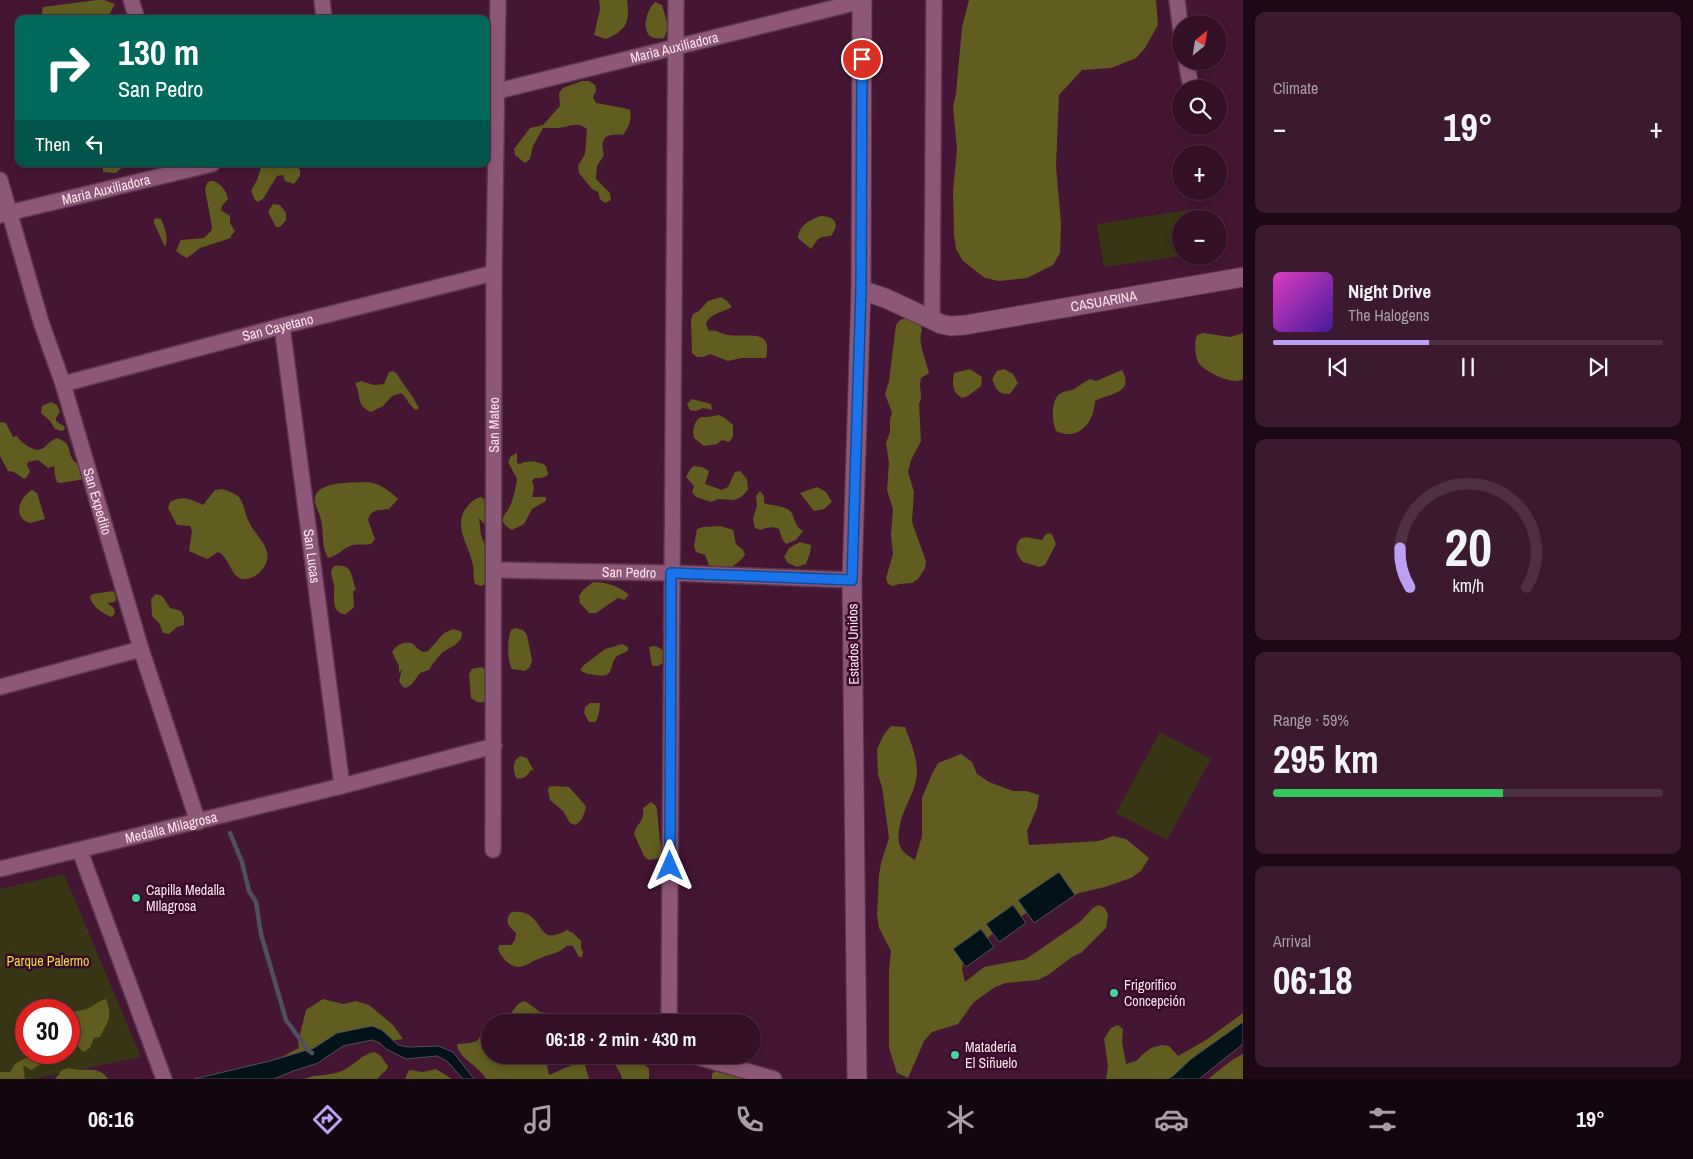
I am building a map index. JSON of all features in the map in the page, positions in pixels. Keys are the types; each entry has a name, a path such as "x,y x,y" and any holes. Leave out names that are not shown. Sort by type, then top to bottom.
{"street":[{"path":"131,0 136,15"},
{"path":"322,0 324,15"},
{"name":"San Mateo","path":"493,850 494,273 492,93 498,0"},
{"path":"669,1014 676,0"},
{"path":"932,318 934,0"},
{"path":"1177,0 1179,15"},
{"name":"Maria Auxiliadora","path":"492,93 862,1"},
{"name":"Estados Unidos","path":"858,1079 852,580 861,290 862,1"},
{"name":"Maria Auxiliadora","path":"5,213 183,167"},
{"name":"San Expedito","path":"0,180 5,213 41,322 64,384 141,649 198,822"},
{"name":"San Cayetano","path":"64,384 282,326 494,273"},
{"name":"CASUARINA","path":"861,290 885,298 932,318 941,324 951,326 1243,277"},
{"name":"San Lucas","path":"282,326 342,786"},
{"name":"San Pedro","path":"494,570 671,573 852,580"},
{"path":"0,687 141,649"},
{"name":"Medalla Milagrosa","path":"0,869 198,822 494,746"},
{"path":"80,851 164,1079"},
{"path":"722,1064 774,1079"}],"green space":[{"path":"1172,213 1172,257 1104,267 1097,224"},
{"path":"1160,732 1211,759 1167,840 1116,813"},
{"name":"Parque Palermo","path":"64,874 141,1057 34,1079 0,1079 0,889"}],"shaded area":[{"path":"97,0 104,0 115,4 109,15 42,15 43,7"},
{"path":"599,0 627,0 628,14 626,24 619,32 606,39 594,35 600,9"},
{"path":"969,0 1156,0 1158,25 1145,48 1136,58 1111,68 1082,70 1059,95 1056,166 1061,223 1060,253 1053,265 1027,278 999,281 985,278 963,261 956,249 953,192 957,149 953,106 956,94 962,27"},
{"path":"655,2 662,5 666,18 667,30 664,38 650,36 647,32 646,20"},
{"path":"582,81 589,81 595,85 596,91 593,97 596,103 630,110 630,123 623,135 609,136 604,140 604,155 597,166 596,179 610,193 611,200 605,203 600,199 598,192 592,189 579,173 578,166 585,154 587,129 583,126 543,128 533,146 530,159 525,163 515,155 514,149 530,128 543,125 560,106 559,93 563,88"},
{"path":"103,167 122,167 116,173 103,172"},
{"path":"261,167 297,167 300,170 300,176 294,184 285,181 283,175 277,176 263,199 258,202 251,191"},
{"path":"210,181 219,184 226,193 228,199 221,210 230,216 230,223 235,231 231,238 200,248 187,258 176,251 181,240 204,238 211,231 212,227 205,189"},
{"path":"273,204 280,205 286,213 286,220 280,227 276,227 268,212"},
{"path":"821,216 835,221 834,231 831,236 820,238 811,249 798,238 800,230 813,219"},
{"path":"156,218 161,219 165,229 167,240 165,247 154,223"},
{"path":"721,297 732,307 708,320 706,324 709,331 736,336 751,335 762,338 766,342 766,358 741,358 728,361 710,354 697,357 692,353 691,320 693,314 699,311 708,301"},
{"path":"906,318 920,323 922,330 921,346 929,373 921,378 921,398 919,404 921,441 911,460 908,472 914,492 912,521 926,561 925,568 918,579 912,583 893,586 888,584 886,578 893,554 891,535 893,509 887,490 889,463 886,443 890,432 892,413 885,394 889,381 896,325 900,320"},
{"path":"1204,333 1230,337 1243,333 1243,379 1233,381 1219,377 1201,366 1196,355 1195,341 1197,335"},
{"path":"970,369 982,377 981,386 968,396 962,398 956,393 954,387 954,373"},
{"path":"1004,369 1013,374 1018,383 1010,394 998,391 992,379 997,371"},
{"path":"1122,370 1125,378 1123,388 1119,392 1095,401 1092,416 1084,428 1072,434 1056,431 1053,411 1057,396 1062,392 1072,390 1090,379 1096,381"},
{"path":"393,371 419,408 416,410 413,408 401,393 392,396 383,406 371,412 366,409 361,403 355,383 361,381 374,385 384,384 389,372"},
{"path":"692,399 711,404 712,410 703,408 696,411 690,410 687,404"},
{"path":"51,402 57,405 60,412 56,421 65,427 64,430 55,429 50,421 41,413 42,406"},
{"path":"719,415 733,425 733,437 729,442 722,440 717,444 704,446 694,438 693,429 695,423 701,417"},
{"path":"0,422 6,423 13,437 17,436 24,444 34,449 41,449 57,438 63,441 68,446 71,456 76,463 83,463 92,478 57,482 54,466 48,468 38,460 28,462 27,465 30,471 24,479 14,472 8,471 0,456"},
{"path":"517,453 517,463 537,462 546,466 548,473 547,476 534,478 532,481 534,488 532,497 546,497 546,501 532,509 524,524 512,530 504,523 503,518 512,501 517,479 508,462 511,456"},
{"path":"694,466 702,467 709,471 705,484 722,490 728,487 735,472 740,471 747,479 748,490 741,497 734,500 718,499 711,502 696,497 692,492 694,486 686,477"},
{"path":"367,482 384,487 398,499 389,509 376,511 371,514 368,520 375,539 371,544 350,546 335,556 328,558 324,545 322,525 315,502 316,495 326,486"},
{"path":"817,487 826,492 832,502 824,509 814,511 800,493"},
{"path":"222,489 239,497 249,522 267,552 265,565 250,578 243,579 235,575 225,558 218,552 207,559 189,551 192,531 190,526 177,525 168,508 170,502 183,498 203,505 215,490"},
{"path":"32,490 37,493 45,519 30,523 21,516 19,507 27,493"},
{"path":"760,491 764,496 764,503 783,507 791,512 797,526 803,531 796,540 786,544 782,539 779,529 774,527 761,530 755,528 753,519 757,506 756,496"},
{"path":"481,497 487,501 486,526 479,518 481,535 488,552 487,583 481,586 475,584 473,565 461,529 461,522 466,508 473,501"},
{"path":"721,526 733,530 736,544 743,550 745,555 730,568 710,568 705,555 696,552 694,546 697,529"},
{"path":"1048,533 1052,534 1056,544 1045,565 1039,567 1023,562 1017,551 1020,539 1026,537 1042,540"},
{"path":"800,542 811,545 806,564 797,567 788,563 784,557 789,548"},
{"path":"334,566 348,569 352,575 356,590 353,591 354,607 346,614 338,611 334,603 334,585 331,573"},
{"path":"593,582 612,585 629,595 624,600 618,598 596,613 589,613 580,603 579,596"},
{"path":"113,591 116,600 107,603 114,608 115,613 112,617 98,609 90,596"},
{"path":"156,594 162,596 170,608 181,611 184,617 184,625 177,627 169,634 163,633 159,623 152,616 151,599"},
{"path":"516,628 523,630 527,635 532,660 530,667 525,671 512,669 509,661 510,634 511,630"},
{"path":"453,629 461,631 462,634 459,641 442,653 429,670 420,673 412,684 406,688 403,687 399,681 402,669 399,673 399,666 392,652 394,649 403,643 412,643 421,651 428,651 444,633"},
{"path":"622,644 628,647 628,650 617,656 611,670 606,675 589,674 580,670 605,649"},
{"path":"655,646 663,651 667,659 659,666 652,666 649,647"},
{"path":"482,667 487,671 486,701 480,702 471,698 469,674 472,669"},
{"path":"590,703 600,703 596,722 589,722 584,713 585,707"},
{"path":"891,726 905,727 916,760 916,780 902,815 898,835 899,844 903,851 915,860 922,836 922,798 932,774 938,763 961,754 972,762 977,774 989,782 1013,791 1026,791 1039,795 1037,808 1027,831 1029,845 1099,841 1113,836 1126,839 1149,858 1141,871 1131,878 1079,893 1067,899 1040,904 1017,919 1003,923 986,940 964,955 962,969 965,982 984,967 1026,959 1080,922 1093,908 1099,905 1105,908 1108,915 1106,928 1081,953 1072,957 1048,975 1038,980 1006,983 995,987 974,1002 958,1024 932,1032 924,1041 908,1078 897,1073 889,1048 889,970 891,951 879,928 877,915 879,875 889,838 882,787 878,775 877,749 883,736"},
{"path":"520,756 527,758 534,771 531,770 525,777 516,778 514,766 517,758"},
{"path":"552,786 569,787 585,805 586,808 582,819 576,825 570,823 563,811 550,800 548,790"},
{"path":"651,802 657,809 660,842 665,855 662,858 648,860 644,856 634,834 642,820 643,808"},
{"path":"1059,872 1075,895 1034,923 1018,900"},
{"path":"1013,905 1026,923 999,942 986,924"},
{"path":"512,912 522,912 529,915 549,935 556,935 567,930 573,933 581,941 582,957 579,957 573,946 569,946 524,966 516,967 511,965 502,956 498,948 500,945 511,945 515,940 516,933 508,923 509,915"},
{"path":"981,929 994,947 966,967 953,949"},
{"path":"106,999 109,1011 107,1023 100,1037 94,1038 90,1048 83,1052 80,1048 80,1010"},
{"path":"323,999 343,1004 356,1001 369,1005 393,1025 403,1039 389,1041 370,1034 311,1055 274,1061 299,1048 298,1042 306,1010"},
{"path":"525,1001 540,1012 548,1014 508,1014 519,1003"},
{"path":"1243,1013 1243,1030 1174,1079 1106,1079 1108,1066 1104,1039 1111,1028 1118,1025 1123,1029 1122,1042 1126,1064 1136,1061 1151,1048 1162,1045 1169,1046 1178,1056 1206,1040"},
{"path":"1243,1022 1243,1044 1199,1079 1167,1079 1173,1076 1191,1059"},
{"path":"372,1026 382,1030 398,1045 408,1047 438,1046 453,1052 474,1079 463,1079 447,1061 437,1056 406,1059 372,1040 343,1046 318,1063 274,1079 194,1079 270,1061 314,1048 337,1033"},
{"path":"481,1035 481,1064 547,1064 549,1075 574,1064 583,1064 589,1079 486,1079 461,1054 457,1044 477,1041"},
{"path":"374,1052 380,1055 388,1066 377,1079 304,1079 339,1072"},
{"path":"1243,1054 1243,1079 1208,1079 1232,1060"},
{"path":"15,1064 40,1064 31,1070 23,1065 25,1079 0,1079 0,1072 10,1072"},
{"path":"615,1064 644,1064 649,1069 649,1079 622,1079"},
{"path":"69,1068 95,1070 104,1074 108,1079 55,1079 62,1070"},
{"path":"436,1069 452,1079 405,1079 409,1070 423,1072"},
{"path":"717,1069 741,1079 712,1079 712,1074"}],"waterway":[{"path":"230,833 242,862 249,891 256,902 261,934 286,1020 312,1053"}],"place":[{"name":"Capilla Medalla MIlagrosa","path":"136,898"},
{"name":"Frigorífico Concepción","path":"1114,993"},
{"name":"Matadería El Siñuelo","path":"955,1055"}],"route":[{"path":"670,866 671,573 852,580 861,290 862,59"}]}
